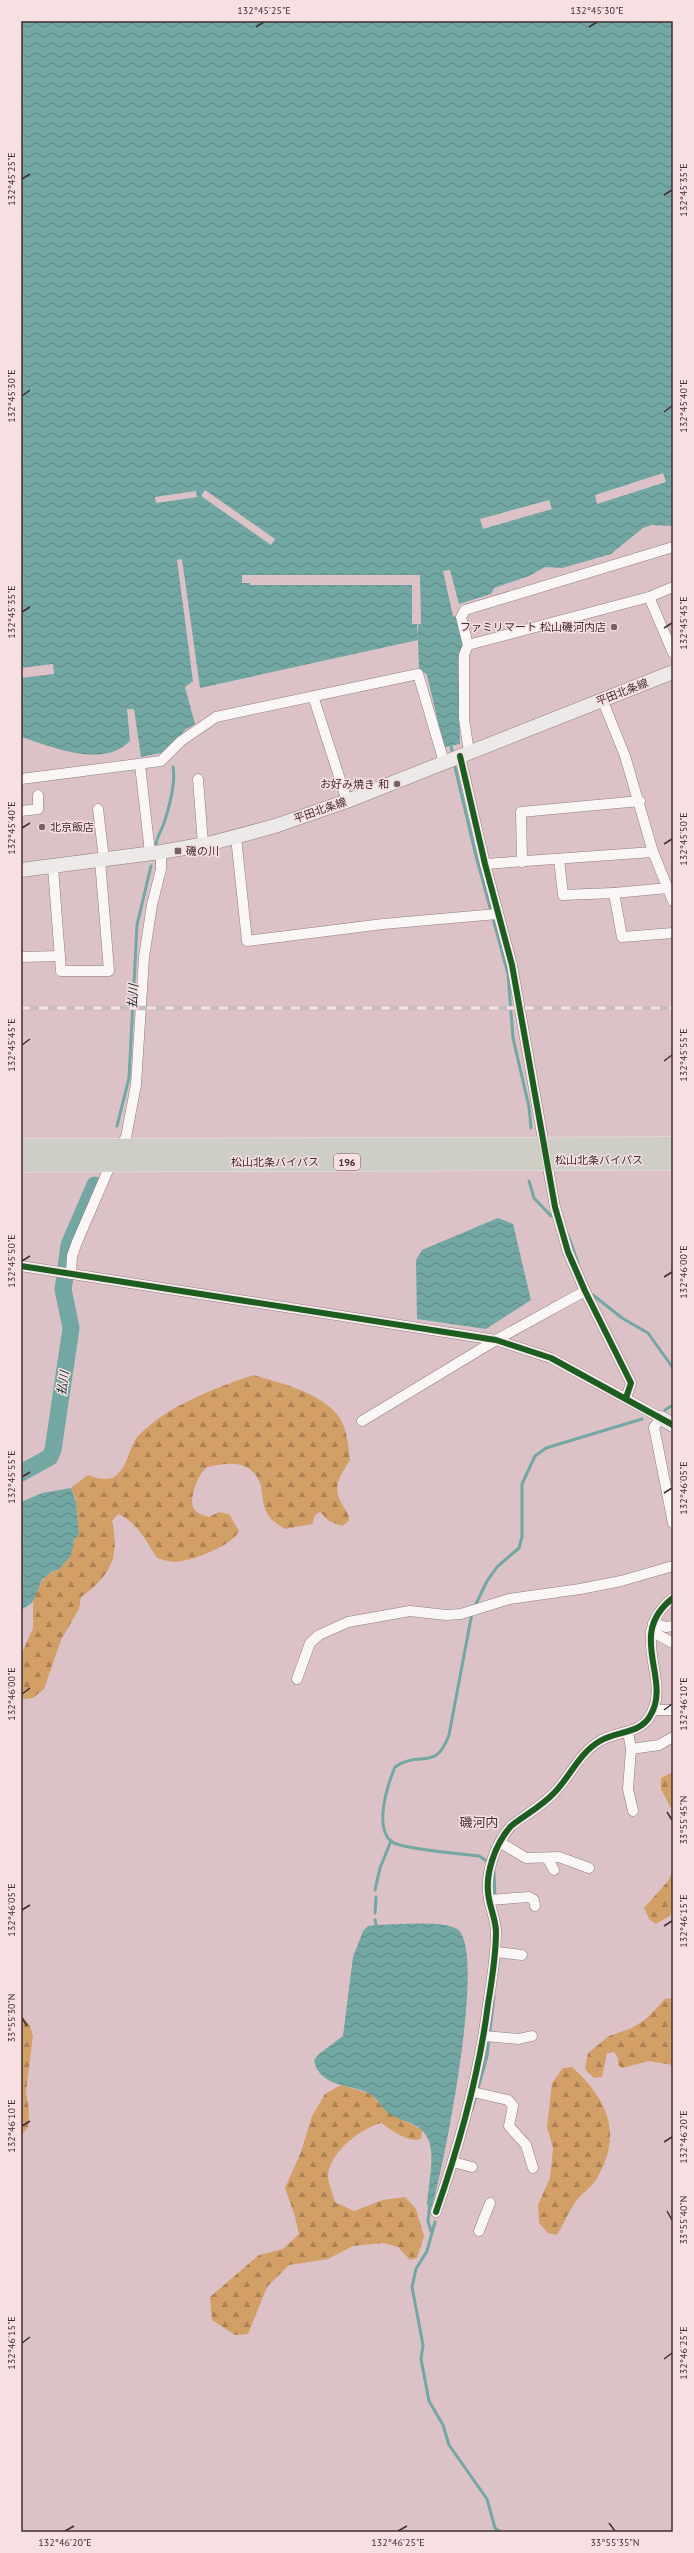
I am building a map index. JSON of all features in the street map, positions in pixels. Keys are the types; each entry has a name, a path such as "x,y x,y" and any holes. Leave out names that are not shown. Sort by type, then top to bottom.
{"highway":[{"name":"松山北条バイパス","path":"547,1154 673,1146"},
{"name":"松山北条バイパス","path":"21,1148 116,1155 547,1154 673,1161"},
{"name":"松山北条バイパス","path":"21,1163 116,1155"}],"main road":[{"name":"平田北条線","path":"21,870 53,868 102,859 156,853 236,837 347,801 673,672"}],"street":[{"path":"456,757 464,719 464,655 468,645 461,617 465,610 673,547"},
{"path":"468,645 649,597 673,587"},
{"path":"649,597 673,654"},
{"path":"21,779 140,765 161,761 181,741 216,717 418,674 456,757 485,864 494,915 516,986 547,1154 555,1207 568,1252 585,1291 631,1383 626,1398"},
{"path":"313,696 347,801"},
{"path":"602,699 625,756 640,801 653,852 673,900"},
{"path":"71,1274 72,1256 76,1242 116,1155 126,1137 136,1086 144,957 152,905 161,869 156,853 140,765"},
{"path":"198,780 203,844"},
{"path":"21,811 38,809 38,795"},
{"path":"522,862 521,812 640,801"},
{"path":"53,868 61,971 109,971 98,809"},
{"path":"236,837 247,941 376,925 494,915"},
{"path":"485,864 653,852"},
{"path":"559,859 563,896 668,888"},
{"path":"614,893 622,937 673,933"},
{"path":"21,957 60,956"},
{"path":"21,1266 496,1340 551,1358 667,1421"},
{"path":"362,1421 496,1340 585,1291"},
{"path":"667,1421 654,1427 673,1523"},
{"path":"297,1679 310,1643 319,1635 348,1622 410,1611 446,1615 509,1599 621,1581 673,1566"},
{"path":"436,2212 456,2163 476,2093 488,2036 499,1952 492,1900 487,1881 491,1864 511,1826 555,1793 592,1746 611,1735 628,1732 643,1724 653,1710 656,1692 652,1627 665,1604 673,1598"},
{"path":"652,1627 673,1626"},
{"path":"652,1627 673,1643"},
{"path":"653,1710 673,1710"},
{"path":"628,1732 631,1749 628,1789 633,1811"},
{"path":"631,1749 659,1745 673,1737"},
{"path":"501,1843 526,1858 559,1857 590,1868"},
{"path":"547,1858 554,1870"},
{"path":"492,1900 529,1897 534,1900 535,1906"},
{"path":"499,1952 522,1955"},
{"path":"488,2036 519,2039 532,2036"},
{"path":"476,2093 508,2100 513,2106 509,2126 526,2146 533,2168"},
{"path":"456,2163 472,2167"},
{"path":"479,2231 490,2203"}],"green space":[{"path":"253,1375 290,1386 304,1392 328,1405 337,1414 343,1424 348,1442 350,1460 338,1481 337,1492 348,1514 349,1521 342,1526 329,1521 320,1512 315,1515 312,1524 285,1529 268,1516 264,1506 260,1483 256,1476 251,1470 238,1464 216,1465 205,1469 198,1479 192,1498 193,1507 200,1514 209,1517 219,1512 229,1514 239,1531 235,1537 211,1552 191,1559 175,1562 157,1558 136,1527 125,1517 118,1514 112,1521 115,1545 111,1564 100,1581 81,1597 79,1609 61,1640 44,1689 33,1698 23,1699 21,1655 33,1628 33,1598 37,1589 45,1578 50,1573 60,1568 65,1561 73,1546 77,1529 77,1511 75,1498 71,1488 88,1475 105,1479 114,1477 123,1468 135,1440 151,1424 192,1399"},
{"path":"673,1772 673,1812 661,1789 661,1778"},
{"path":"673,1867 673,1914 656,1924 649,1919 644,1908 669,1880"},
{"path":"673,1998 673,2065 649,2061 622,2068 618,2065 618,2058 614,2052 607,2053 602,2077 594,2078 585,2069 588,2053 609,2036 632,2028 646,2019 665,1999"},
{"path":"21,2014 30,2026 33,2036 26,2091 29,2111 28,2127 21,2136"},
{"path":"572,2067 595,2092 603,2106 608,2119 610,2134 609,2148 604,2164 596,2180 574,2204 557,2235 548,2233 539,2223 538,2205 550,2178 553,2148 547,2127 552,2083 563,2068"},
{"path":"341,2085 371,2094 386,2111 422,2130 421,2139 416,2140 405,2138 381,2123 364,2130 348,2142 341,2150 330,2166 328,2175 335,2202 354,2211 383,2200 405,2197 416,2209 424,2236 417,2258 410,2260 398,2247 383,2243 353,2246 328,2259 289,2265 267,2287 248,2334 235,2335 212,2320 210,2297 259,2255 283,2249 299,2234 294,2213 285,2188 301,2152 312,2116 325,2094"}],"water":[{"path":"21,21 673,21 673,526 651,525 643,528 611,554 562,568 545,567 529,576 494,588 491,594 459,604 450,570 443,571 453,616 456,617 464,645 458,658 460,744 444,747 427,675 419,668 418,640 200,688 182,559 177,560 193,681 185,687 195,724 186,729 165,752 141,757 134,709 127,709 130,741 119,749 106,754 92,755 62,750 21,737"},
{"path":"498,1218 513,1224 531,1300 486,1329 417,1319 416,1260 422,1250"},
{"path":"71,1488 76,1502 79,1534 74,1540 71,1556 59,1569 51,1572 42,1580 32,1603 21,1610 21,1502 42,1493"},
{"path":"429,1924 450,1926 457,1929 465,1945 468,1975 466,2016 453,2108 438,2185 432,2207 427,2205 431,2173 431,2148 429,2141 421,2129 390,2114 375,2097 370,2094 336,2083 322,2076 317,2069 314,2060 320,2053 343,2036 353,1957 363,1931 368,1926"}],"pier":[{"path":"663,473 666,482 597,504 595,495"},
{"path":"205,490 275,539 271,545 201,496"},
{"path":"196,491 197,497 156,503 155,497"},
{"path":"549,500 552,509 483,529 480,519"},
{"path":"242,575 420,575 421,624 418,624 418,640 417,624 412,624 412,585 250,585 250,583 242,583"},
{"path":"53,664 54,674 21,678 21,668"}],"waterway":[{"path":"451,746 453,756"},
{"path":"454,763 475,852 508,974 513,1038 529,1107 531,1128"},
{"name":"払川","path":"156,844 171,800 174,780 173,767"},
{"name":"払川","path":"117,1126 129,1078 137,925 151,866"},
{"path":"529,1181 534,1198 551,1216"},
{"name":"払川","path":"66,1268 69,1245 95,1185"},
{"path":"568,1235 578,1263"},
{"name":"払川","path":"21,1473 50,1457 53,1450 71,1328 63,1289 65,1277"},
{"path":"593,1295 622,1318 648,1333 673,1368"},
{"path":"665,1410 673,1405"},
{"path":"474,1608 487,1581 497,1567 519,1548 522,1537 522,1484 535,1456 546,1448 642,1419"},
{"path":"472,1613 449,1735 444,1747 433,1757 404,1762 395,1767 386,1795 383,1827 386,1835 392,1842 398,1845 447,1853 479,1856 490,1863"},
{"path":"375,1890 380,1868 391,1841"},
{"path":"494,1871 495,1897"},
{"path":"375,1913 376,1897"},
{"path":"375,1920 377,1928"},
{"path":"472,2110 487,2056 494,1996"},
{"path":"430,2202 428,2221 431,2231"},
{"path":"435,2222 427,2251 416,2269 412,2287 423,2345 421,2359 429,2401 443,2425 449,2445 487,2499 495,2528 500,2532"}],"railway":[{"path":"21,1008 673,1008"}],"cycle path":[{"path":"460,756 485,864 512,965 555,1207 568,1252 585,1291 631,1383 626,1398"},
{"path":"21,1266 496,1340 551,1358 673,1425"},
{"path":"436,2212 468,2109 484,2031 496,1941 496,1928 488,1890 488,1880 492,1860 505,1833 511,1826 549,1798 560,1787 586,1752 600,1741 634,1729 646,1722 656,1702 657,1687 652,1657 652,1627 659,1612 673,1598"}],"place":[{"name":"ファミリマート 松山磯河内店","path":"614,627"},
{"name":"お好み焼き 和","path":"397,784"},
{"name":"北京飯店","path":"42,827"},
{"name":"磯の川","path":"178,851"}],"district":[{"name":"磯河内","path":"479,1822"}]}
